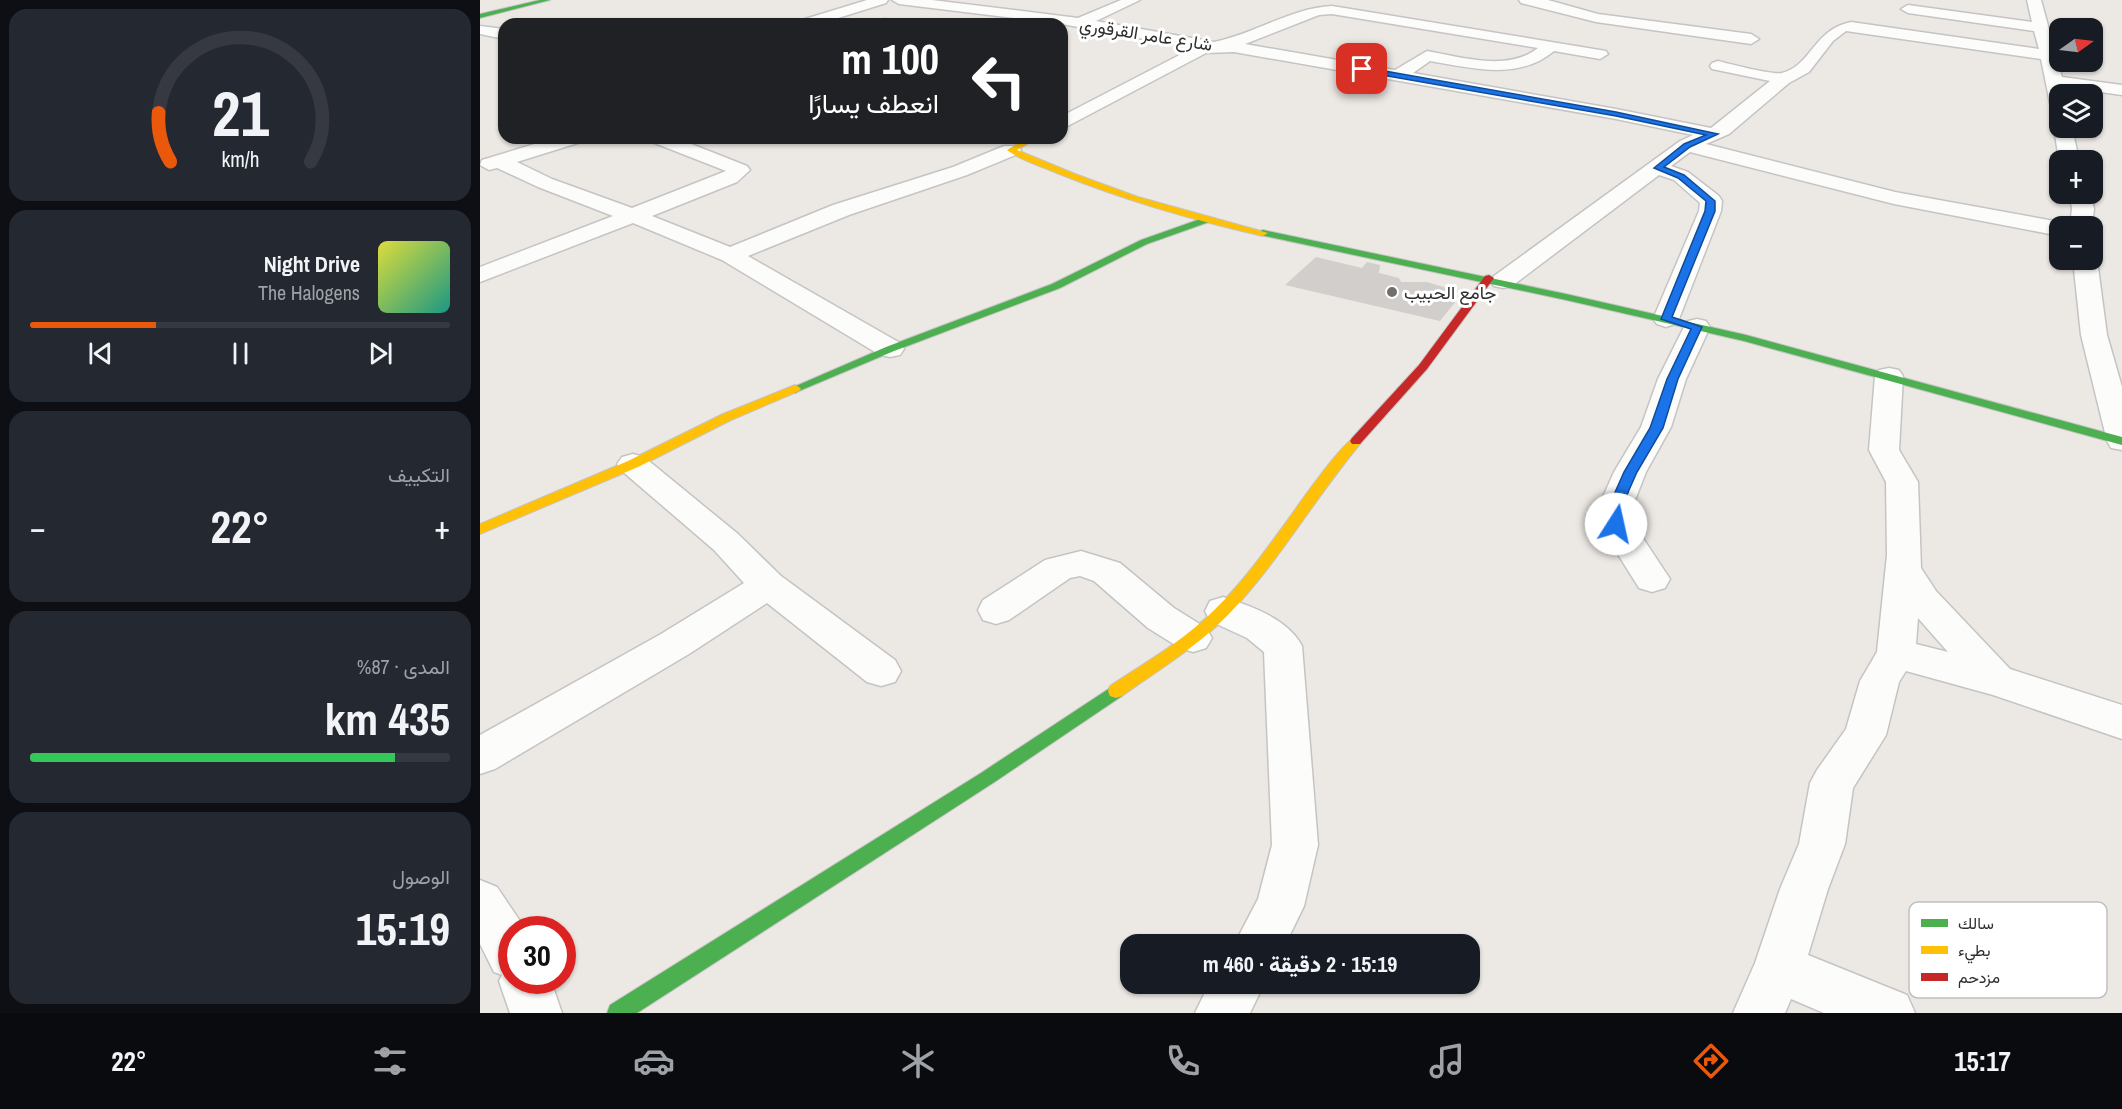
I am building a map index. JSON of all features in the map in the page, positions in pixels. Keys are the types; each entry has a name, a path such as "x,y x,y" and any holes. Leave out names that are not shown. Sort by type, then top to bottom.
{"street":[{"path":"480,16 547,0"},
{"path":"823,18 881,0"},
{"name":"شارع عامر القرقوري","path":"899,0 1030,18"},
{"path":"1072,24 1134,0"},
{"path":"1526,0 1557,6 1596,18 1751,39"},
{"path":"2034,0 2039,27 2056,84"},
{"path":"903,18 940,5"},
{"path":"1908,9 2039,27"},
{"name":"شارع عامر القرقوري","path":"1072,24 1214,47 1234,43 1317,11 1332,10 1600,54"},
{"path":"618,1013 987,777 1193,638 1224,611 1273,551 1348,450 1423,367 1496,280 1658,168 1687,145 1722,130 1783,79 1803,69 1828,38 1841,28 1851,26 2047,55"},
{"path":"480,30 498,33"},
{"path":"1398,76 1459,31"},
{"path":"1427,56 1504,66 1541,57 1551,46"},
{"path":"1068,120 1201,50 1214,47 1261,51 1616,114 1714,134"},
{"path":"1718,66 1783,79"},
{"path":"2055,81 2122,90"},
{"path":"1073,101 1094,105"},
{"path":"489,164 554,144"},
{"path":"480,275 730,178 740,170 674,144"},
{"path":"730,255 841,210 960,171 1022,144"},
{"path":"1687,145 1894,198 2049,227"},
{"path":"1011,150 1104,190 1163,210 1390,260 1496,280 1666,319 1889,376 2122,441"},
{"path":"489,164 673,231 730,255 890,349"},
{"path":"1658,168 1681,176 1711,201 1710,211 1666,319"},
{"path":"480,529 633,464 727,417 890,349 1009,306 1056,286 1144,242 1206,220"},
{"path":"2086,270 2094,335 2122,441"},
{"path":"1652,579 1616,524 1615,508 1630,472 1656,428 1672,379 1697,327"},
{"path":"1889,376 1884,450 1902,482 1903,570 1896,654 1880,681 1864,735 1832,783 1822,844 1768,991 1889,1013"},
{"path":"633,464 726,542 768,585 881,672"},
{"path":"996,610 1058,569 1081,563 1107,572 1161,618 1193,638"},
{"path":"1903,570 1923,600 1996,680"},
{"path":"480,756 675,644 768,585"},
{"path":"1224,611 1260,628 1283,646 1295,845 1280,906 1265,934"},
{"path":"1896,654 1996,680 2122,722"},
{"path":"480,903 498,928"},
{"path":"529,994 536,1013"},
{"path":"1221,1013 1232,994"}],"building":[{"path":"1316,257 1362,268 1367,262 1380,265 1379,273 1399,278 1401,282 1427,282 1453,290 1456,301 1440,321 1285,285"}],"traffic: fast":[{"path":"480,16 547,0"},
{"path":"795,389 890,349 1056,286 1144,242 1206,220"},
{"path":"1263,233 1566,297 1746,338 2122,441"},
{"path":"618,1013 987,778 1116,691"}],"traffic: slow":[{"path":"1022,144 1011,150 1103,188 1166,209 1263,233"},
{"path":"480,529 633,464 727,417 795,389"},
{"path":"1116,691 1185,644 1223,611 1258,570 1356,441"}],"traffic: jam":[{"path":"1356,441 1423,367 1489,278"}],"place":[{"name":"جامع الحبيب","path":"1392,292"}],"route":[{"path":"1362,69 1616,114 1714,134 1687,145 1658,168 1681,176 1711,201 1710,211 1666,319 1697,327 1672,379 1656,428 1630,472 1615,508 1616,524"}]}
